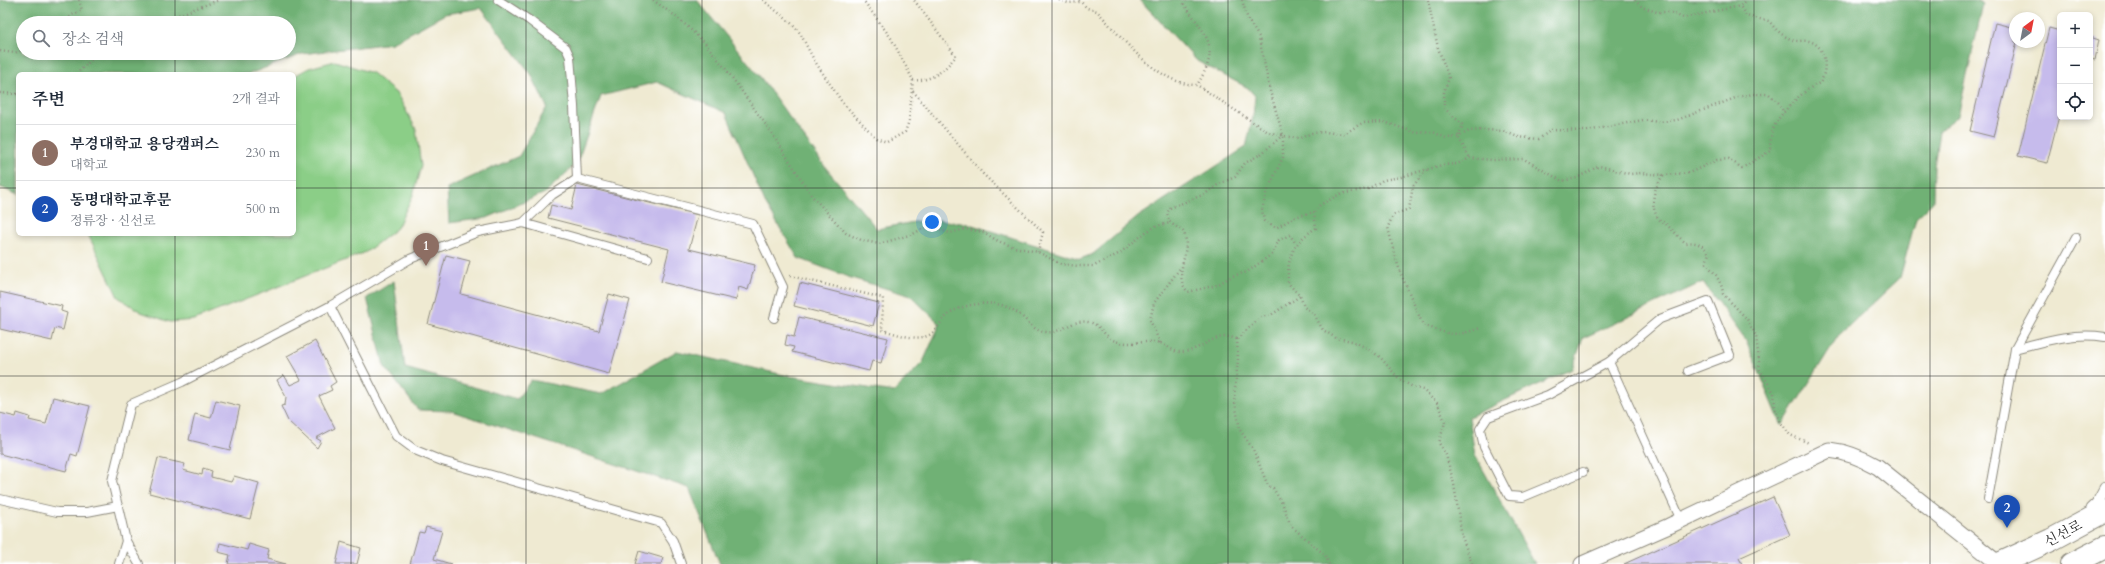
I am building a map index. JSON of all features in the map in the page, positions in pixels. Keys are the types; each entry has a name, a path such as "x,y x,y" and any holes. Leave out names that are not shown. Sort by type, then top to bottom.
{"main road":[{"name":"신선로","path":"1999,564 2051,540 2100,508"},
{"path":"2087,558 2105,547"}],"street":[{"path":"1582,564 1681,520 1829,450 1860,457 1878,467 1999,564"}],"lane":[{"path":"498,0 529,20 566,48 570,57 577,179"},
{"path":"523,223 552,195 577,179 753,224 782,287 774,318"},
{"path":"139,564 126,541 112,480 131,404 182,382 330,306 410,259 478,232 523,223 648,258"},
{"path":"1988,499 2014,349 2076,238"},
{"path":"1583,472 1523,497 1509,496 1484,447 1480,429 1488,417 1548,395 1609,362 1660,320 1708,301 1730,355 1688,371"},
{"path":"330,306 396,436 415,450 442,461 661,522 673,541 681,564"},
{"path":"2014,349 2064,336 2084,334 2105,338"},
{"path":"1609,362 1681,520"},
{"path":"2100,508 2105,486"},
{"path":"2100,508 2105,495"},
{"path":"0,499 57,512 87,512 118,506"},
{"path":"120,564 126,541"}],"path":[{"path":"71,16 82,10 79,0"},
{"path":"175,16 219,0"},
{"path":"653,0 678,18 705,43 771,132 812,196 846,233 861,240 879,244 913,234 924,228 934,228 950,233 965,230 983,232 998,241 1014,247 1038,252 1061,264 1094,266 1120,253 1146,232 1156,226 1171,223"},
{"path":"763,0 792,23 800,33 814,60 842,102 876,138 887,142 905,132 909,121 913,80 890,38 863,0"},
{"path":"913,80 933,77 948,67 956,56 914,0"},
{"path":"1059,0 1068,3 1080,1 1087,8 1097,11 1133,50 1173,81 1185,85 1197,85 1268,132 1298,139 1312,133 1325,132 1344,134 1362,123 1384,122 1417,133 1433,132 1446,138 1458,137 1469,131 1485,130 1503,131 1518,137 1539,139 1551,130 1588,131 1644,120 1659,122 1677,120 1738,97 1753,94 1769,94 1779,103 1784,112"},
{"path":"1186,0 1184,4 1210,42 1209,56 1203,75 1197,85"},
{"path":"1242,0 1248,20 1259,37 1270,91 1283,135 1283,157 1266,194 1262,210 1264,221 1276,228 1295,217 1314,212 1320,206 1340,194 1368,189 1383,180 1442,164 1457,164 1470,158 1493,160 1524,159 1562,181 1578,178 1599,166 1630,174 1641,173 1664,175 1689,172 1711,162 1729,159 1742,168 1770,151 1771,140 1776,124 1784,112 1813,85 1820,83 1824,77 1825,57 1820,49 1809,41 1795,41 1778,32 1769,21 1746,16 1740,6"},
{"path":"1428,0 1438,48 1449,78 1444,91 1444,108 1463,124 1458,137"},
{"path":"1635,0 1642,7 1657,12 1670,12 1683,18 1740,6 1746,0"},
{"path":"0,51 16,52"},
{"path":"78,72 91,60"},
{"path":"912,90 983,174 1043,232 1038,252"},
{"path":"0,93 16,94"},
{"path":"1283,135 1261,154 1245,163 1235,177 1219,184 1205,194 1170,208 1166,213 1171,223 1182,230 1185,237 1182,266 1182,286 1188,292 1217,285 1232,276 1247,272 1272,254 1279,240 1290,235 1296,244"},
{"path":"1458,137 1470,158"},
{"path":"1427,169 1413,186 1409,209 1393,215 1388,227 1399,267 1423,325 1443,332 1460,335 1480,328"},
{"path":"1664,175 1653,196 1653,206 1659,220 1668,225 1675,235 1686,243 1692,242 1704,246 1709,253 1706,262 1716,275 1722,287 1723,294 1747,319 1756,336 1760,370 1774,393 1775,408 1781,423 1790,435 1829,450"},
{"path":"1314,212 1316,228 1296,244 1288,266 1288,283 1300,296 1304,307 1314,314 1323,330 1336,338 1352,341 1367,348 1380,357 1399,379 1423,390 1438,404 1445,422 1439,443 1446,455 1454,484 1462,537 1472,564"},
{"path":"1160,343 1150,320 1154,302 1182,266"},
{"path":"776,272 883,298 882,330 918,338 928,336 948,314 963,307 979,304 997,304 1010,308 1020,314 1026,322 1042,332 1060,331 1068,325 1077,322 1088,322 1096,324 1112,339 1130,344 1160,343 1178,353 1199,349 1224,337 1236,339"},
{"path":"1236,339 1261,317 1271,315 1300,296"},
{"path":"1236,339 1238,360 1234,398 1240,430 1253,449 1268,486 1273,488 1283,505 1291,526 1325,555 1329,564"}],"green space":[{"path":"0,0 697,0 761,78 826,168 877,229 930,219 969,224 1080,259 1093,254 1139,216 1246,147 1253,117 1255,96 1248,88 1197,61 1140,0 1976,0 1983,4 1958,116 1939,131 1934,167 1933,202 1916,218 1900,278 1838,336 1782,426 1746,341 1703,282 1583,338 1572,369 1469,417 1475,455 1535,564 720,564 689,488 451,411 418,410 384,366 367,298 394,281 405,368 517,399 531,380 601,394 677,351 789,376 894,392 923,362 940,324 911,296 848,277 798,258 765,203 726,113 657,82 601,96 577,163 545,193 487,218 449,223 447,188 519,156 547,107 531,74 481,8 445,14 392,43 302,54 296,56 296,16 16,16 16,60 286,60 254,72 16,72 16,194 0,187"},
{"path":"335,61 372,73 397,94 416,129 421,166 413,195 397,228 366,252 194,320 170,322 141,312 118,297 89,236 296,236 296,75 309,68"}],"building":[{"path":"1995,23 2009,26 2009,48 2016,48 1994,137 1970,131"},
{"path":"2049,28 2057,30 2058,120 2047,163 2018,156"},
{"path":"2093,38 2099,40 2095,60 2093,60"},
{"path":"577,185 698,215 689,249 755,265 748,290 739,287 736,300 661,282 669,249 548,218 551,205 571,210"},
{"path":"446,255 470,261 461,294 599,331 609,294 630,300 609,374 428,324"},
{"path":"800,283 879,303 873,326 794,306"},
{"path":"0,292 62,306 61,311 67,313 63,330 55,328 52,341 0,329"},
{"path":"799,317 888,338 881,363 872,361 869,371 792,352 794,347 785,345 787,335 794,337"},
{"path":"315,341 336,382 330,386 332,390 319,396 335,428 316,438 321,441 317,448 288,421 281,406 285,405 286,397 277,380 284,375 290,385 301,380 287,356"},
{"path":"53,397 90,406 77,456 71,454 66,471 0,454 0,413 16,417 17,413 30,417 29,420 46,424"},
{"path":"216,400 240,406 230,450 189,440 195,414 211,418"},
{"path":"158,458 185,464 183,470 202,475 203,468 212,471 211,477 231,482 234,476 259,483 250,519 149,493"},
{"path":"1773,497 1790,535 1739,558 1742,564 1624,564"},
{"path":"426,527 442,531 434,559 451,564 410,564 419,532 424,533"},
{"path":"341,542 361,548 357,564 336,564"},
{"path":"220,543 247,550 249,544 269,550 267,559 286,564 228,564 230,555 218,552"},
{"path":"639,551 663,558 661,564 635,564"}],"place":[{"name":"부경대학교 용당캠퍼스","path":"426,266"},
{"name":"동명대학교후문","path":"2007,528"}]}
